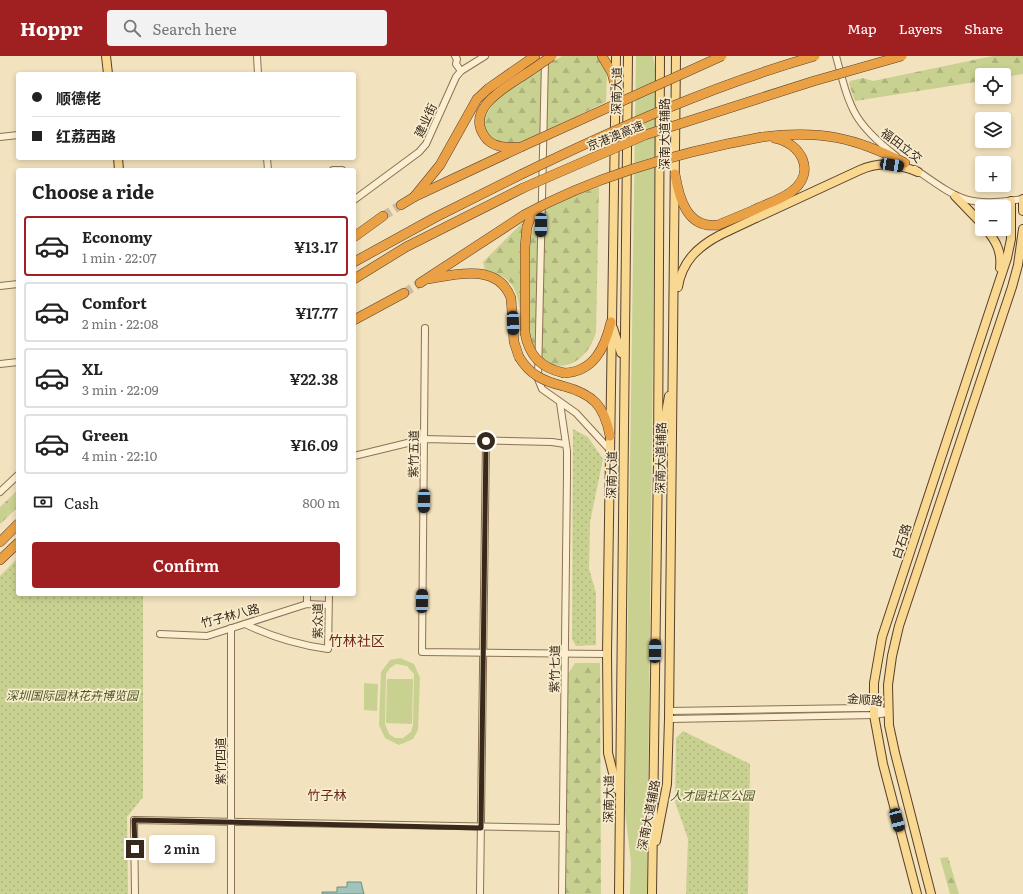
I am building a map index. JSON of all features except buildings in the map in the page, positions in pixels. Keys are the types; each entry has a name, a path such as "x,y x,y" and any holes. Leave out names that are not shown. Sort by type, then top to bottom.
{"highway":[{"path":"414,196 427,183 443,160 477,99 489,88 535,56"},
{"path":"521,147 503,147 491,143 483,134 480,127 479,119 481,112 488,101 552,56"},
{"path":"602,56 608,64 615,85"},
{"path":"401,205 414,196 722,56"},
{"name":"京港澳高速","path":"356,261 417,227 522,174 644,117 789,64 815,56"},
{"name":"京港澳高速","path":"356,278 406,247 523,188 645,136 814,81 902,56"},
{"path":"610,436 606,418 597,403 583,392 548,382 535,376 524,365 519,357 514,342 511,298 509,292 501,282 488,275 472,274 424,281 524,215 546,203 599,181 639,167 704,149 762,137 806,134 835,136 864,144 905,163"},
{"path":"676,174 682,202 690,215 703,224 718,225 755,214 790,193 800,182 804,170 802,157 791,144 780,139 762,137"},
{"path":"546,203 534,213 527,227 525,247 524,333 529,350 534,358 547,368 564,373 578,372 596,359 604,345 611,322"},
{"path":"356,236 383,216"},
{"path":"356,319 404,293"},
{"path":"0,542 16,526"},
{"path":"0,560 16,545"}],"main road":[{"path":"106,56 108,72"},
{"path":"616,56 607,654 608,753 620,801"},
{"name":"深南大道","path":"619,894 628,56"},
{"path":"652,894 658,462 660,56"},
{"name":"深南大道辅路","path":"652,859 667,784 674,368 676,56"},
{"path":"674,304 680,275 689,259 702,245 755,214 876,164 901,166 918,172"},
{"path":"955,196 975,217"},
{"path":"1023,199 1023,211"},
{"name":"白石路","path":"1011,200 1011,235"},
{"name":"白石路","path":"931,894 895,753 888,712 889,670 899,626 1012,287 1020,259 1023,229"},
{"path":"991,236 997,246 1000,256 997,289"},
{"name":"白石路","path":"917,894 883,764 874,712 874,682 882,637 997,289 1009,248 1011,236"},
{"path":"611,322 624,364"},
{"path":"658,462 674,368"}],"street":[{"path":"257,56 258,72"},
{"path":"456,58 456,64 460,71 485,56"},
{"path":"545,56 538,379 542,389 576,413 610,450"},
{"name":"福田立交","path":"836,56 848,100 860,122 876,140 905,163 955,196 975,201"},
{"name":"建业街","path":"356,199 419,152 426,144 460,71"},
{"path":"0,137 16,135"},
{"name":"福田立交","path":"1011,200 1023,199"},
{"path":"0,286 16,284"},
{"name":"紫竹五道","path":"425,328 422,652 483,653"},
{"path":"0,364 16,362"},
{"name":"紫竹七道","path":"560,403 567,475 562,894"},
{"path":"356,456 424,439 552,442 565,444"},
{"path":"480,894 486,441"},
{"path":"0,492 16,477"},
{"path":"307,596 307,604"},
{"name":"紫众道","path":"245,624 271,637 306,646 328,649 328,596"},
{"name":"竹子林八路","path":"160,634 207,636 307,604 328,606"},
{"name":"紫竹四道","path":"231,628 231,894"},
{"path":"483,653 607,654"},
{"name":"金顺路","path":"669,715 888,712"},
{"path":"135,894 134,820 231,820 481,828 563,828"}],"green space":[{"path":"562,56 598,56 607,74 606,102 519,144 496,142 484,127 484,118 495,101 504,93"},
{"path":"636,56 653,56 656,73 647,894 630,894 631,862 625,812"},
{"path":"993,56 1023,56 1023,74 1011,76 1011,68 975,68 975,82 855,101 849,84 850,81 863,78 873,81"},
{"path":"599,187 596,332 591,344 584,354 576,361 567,365 557,366 548,363 540,356 530,335 528,292 532,235 538,219 547,209 561,201"},
{"path":"525,220 523,226 520,313 517,296 512,284 501,276 485,270 483,262"},
{"path":"573,429 588,437 603,459 590,522 589,569 596,593 596,645 576,646 572,639"},
{"path":"16,492 16,509 0,524 0,507"},
{"name":"深圳国际园林花卉博览园","path":"16,560 16,596 143,596 143,797 127,817 128,894 0,894 0,576"},
{"path":"400,658 414,664 420,678 418,730 413,739 399,745 385,738 379,725 381,672 390,660","holes":["396,664 407,666 414,674 413,725 411,732 403,738 395,738 389,734 385,724 386,674 390,668"]},
{"path":"575,663 600,663 601,894 566,894 568,674"},
{"path":"387,679 413,679 412,724 386,723"},
{"path":"364,683 378,684 377,711 364,710"},
{"name":"人才园社区公园","path":"683,731 750,764 748,894 686,894 688,839 675,802 676,738"},
{"path":"948,857 959,894 950,894 940,858"}],"water":[{"path":"347,882 361,882 364,894 322,894 322,892 337,892 337,887 347,887"}],"tunnel":[{"path":"383,216 401,205"},
{"path":"404,293 420,283"}],"district":[{"name":"竹林社区","path":"357,640"},
{"name":"竹子林","path":"327,794"}],"route":[{"path":"135,849 134,820 231,820 481,828 486,441"}]}
